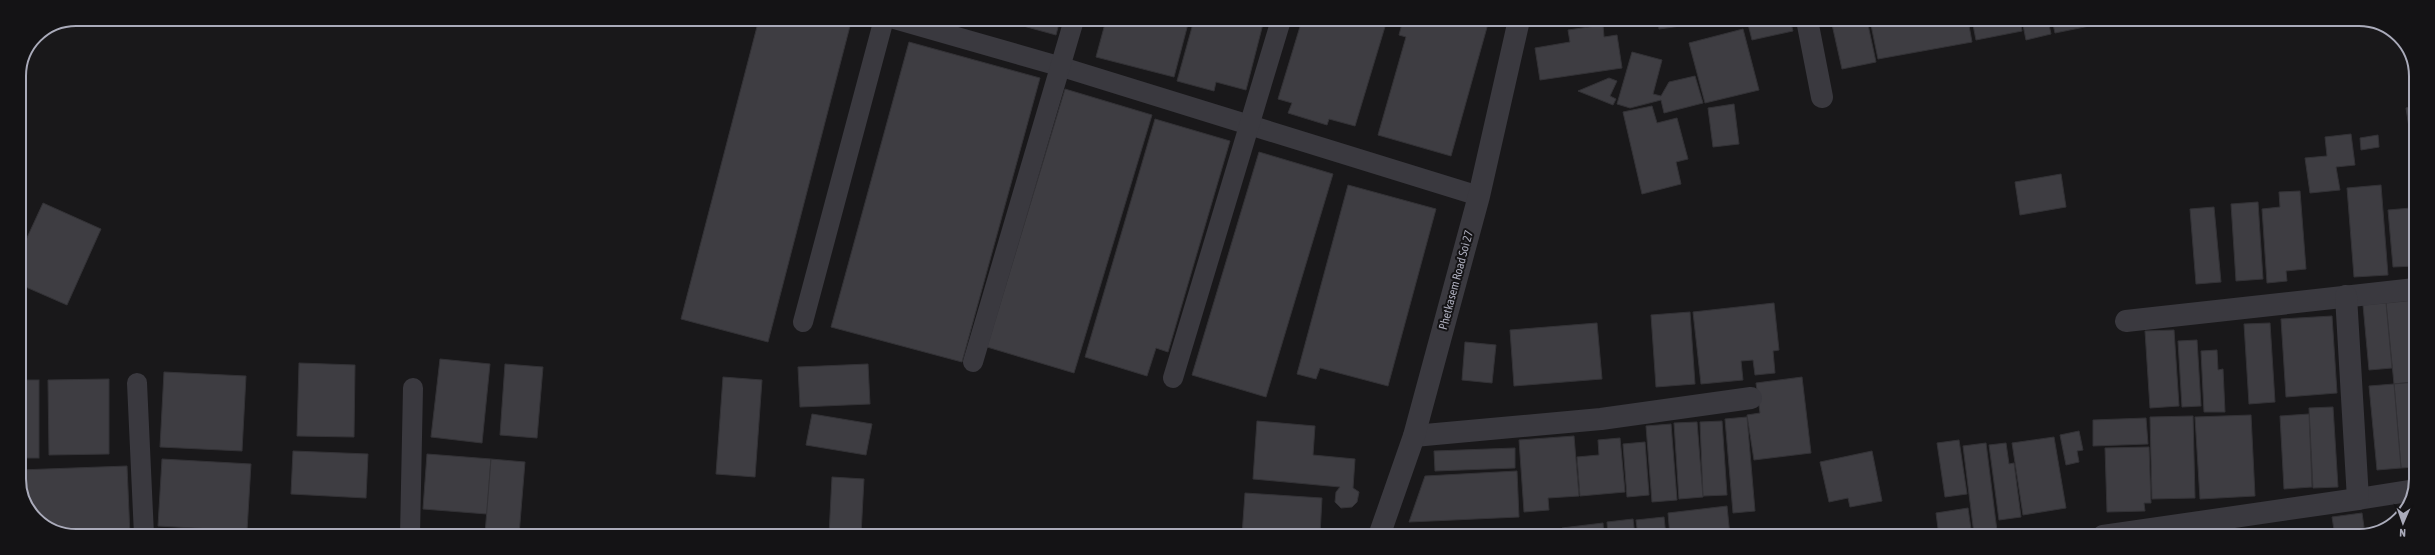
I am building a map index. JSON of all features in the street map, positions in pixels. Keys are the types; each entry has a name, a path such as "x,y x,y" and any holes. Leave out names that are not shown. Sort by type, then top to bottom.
{"street":[{"name":"Phetkasem Road Soi 27","path":"1381,529 1414,436 1479,196 1517,26"},
{"path":"1808,26 1822,97"},
{"path":"2126,321 2409,290"},
{"path":"2346,296 2358,499"},
{"path":"1414,436 1601,419 1751,398"},
{"path":"2151,529 2407,491"}],"lane":[{"path":"803,322 882,26"},
{"path":"918,26 1062,67 1479,196"},
{"path":"973,362 1062,67 1072,26"},
{"path":"1173,378 1251,125 1279,26"},
{"path":"137,383 144,529"},
{"path":"410,529 413,388"}],"building":[{"path":"757,26 850,26 768,342 681,319"},
{"path":"1023,26 1058,26 1056,35"},
{"path":"1104,26 1187,26 1174,77 1096,57"},
{"path":"1192,26 1262,26 1246,90 1216,82 1214,91 1177,81"},
{"path":"1300,26 1385,26 1355,126 1329,119 1327,125 1288,113 1292,103 1278,99"},
{"path":"1401,26 1487,26 1451,156 1378,135 1406,37 1399,35"},
{"path":"1603,26 1604,37 1617,35 1622,68 1540,80 1535,48 1570,42 1568,30"},
{"path":"1659,26 1681,26 1659,29"},
{"path":"1748,26 1792,26 1793,31 1752,40"},
{"path":"1832,26 1868,26 1876,62 1842,69"},
{"path":"1871,26 1969,26 1972,42 1878,59"},
{"path":"1973,26 2021,26 2022,31 1976,40"},
{"path":"2023,26 2049,26 2051,34 2026,40"},
{"path":"2053,26 2089,26 2055,33"},
{"path":"1743,29 1759,90 1705,103 1689,43"},
{"path":"909,42 1040,78 962,362 831,327"},
{"path":"1632,52 1662,60 1653,94 1661,96 1669,82 1695,76 1703,103 1664,113 1661,100 1630,108 1617,104"},
{"path":"1609,78 1617,81 1610,96 1616,99 1613,105 1578,91"},
{"path":"1065,89 1152,115 1074,373 987,347"},
{"path":"1734,104 1739,144 1713,147 1708,108"},
{"path":"1652,106 1657,123 1677,118 1688,159 1676,162 1681,184 1642,194 1623,112"},
{"path":"2409,107 2409,128 2406,108"},
{"path":"1155,119 1230,141 1168,352 1156,348 1147,376 1085,357"},
{"path":"2351,134 2355,165 2336,167 2340,190 2310,193 2305,158 2327,156 2325,137"},
{"path":"2378,135 2379,147 2361,150 2360,138"},
{"path":"1259,152 1333,174 1266,397 1192,375"},
{"path":"2061,174 2066,207 2020,215 2015,182"},
{"path":"1348,185 1436,209 1388,386 1320,368 1316,379 1297,374"},
{"path":"2381,185 2388,275 2354,277 2347,188"},
{"path":"2300,191 2306,269 2286,271 2287,281 2267,283 2262,209 2280,207 2279,192"},
{"path":"2258,202 2263,279 2236,281 2231,204"},
{"path":"43,203 101,229 67,305 26,287 26,240"},
{"path":"2214,207 2221,282 2196,284 2190,209"},
{"path":"2409,208 2409,266 2393,267 2388,210"},
{"path":"2409,301 2409,383 2394,384 2386,303"},
{"path":"1774,303 1779,350 1773,351 1775,373 1755,375 1753,360 1741,361 1743,380 1701,384 1693,312"},
{"path":"2386,303 2392,368 2369,370 2363,305"},
{"path":"1690,312 1695,384 1656,387 1651,315"},
{"path":"2332,316 2337,393 2286,397 2281,319"},
{"path":"1597,323 1602,379 1514,386 1510,330"},
{"path":"2270,323 2275,402 2249,404 2244,324"},
{"path":"2174,330 2179,406 2150,408 2145,331"},
{"path":"2197,340 2201,406 2182,407 2178,341"},
{"path":"1465,342 1496,345 1492,383 1462,380"},
{"path":"2217,350 2218,370 2223,369 2225,412 2204,412 2201,351"},
{"path":"440,359 490,364 482,443 431,437"},
{"path":"299,363 355,365 354,437 297,436"},
{"path":"505,364 543,367 537,438 500,435"},
{"path":"868,364 870,404 800,407 798,367"},
{"path":"164,372 246,376 242,451 160,447"},
{"path":"723,377 762,380 755,477 716,474"},
{"path":"1802,377 1811,453 1754,460 1747,415 1760,413 1756,383"},
{"path":"109,379 109,454 49,455 48,380"},
{"path":"26,380 39,380 39,458 26,458"},
{"path":"2409,383 2409,467 2401,468 2394,384"},
{"path":"2394,384 2401,468 2377,470 2369,386"},
{"path":"2333,407 2338,487 2313,488 2309,408"},
{"path":"812,414 872,424 866,455 806,445"},
{"path":"2309,414 2312,487 2284,489 2280,416"},
{"path":"2251,415 2255,496 2200,499 2195,417"},
{"path":"2193,416 2195,498 2152,499 2150,417"},
{"path":"1747,417 1755,511 1733,513 1725,419"},
{"path":"2146,418 2148,444 2093,446 2093,420"},
{"path":"1257,421 1315,426 1313,455 1355,459 1353,488 1359,492 1357,502 1352,507 1341,508 1335,502 1336,492 1340,487 1253,479"},
{"path":"1722,421 1727,495 1703,496 1700,422"},
{"path":"1697,422 1703,497 1679,499 1674,423"},
{"path":"1671,424 1677,500 1652,502 1646,426"},
{"path":"2079,431 2083,450 2077,451 2079,462 2066,465 2060,435"},
{"path":"1574,436 1579,496 1548,498 1549,510 1524,512 1519,440"},
{"path":"2054,437 2066,508 2023,515 2012,443"},
{"path":"1620,438 1625,492 1580,496 1577,457 1599,455 1598,440"},
{"path":"1959,440 1967,494 1945,497 1937,443"},
{"path":"1645,442 1649,495 1627,497 1623,444"},
{"path":"1986,443 1997,529 1973,529 1963,446"},
{"path":"2006,443 2009,464 2014,463 2021,517 1999,520 1989,445"},
{"path":"2149,447 2151,503 2144,503 2145,511 2107,512 2105,448"},
{"path":"1515,448 1515,468 1435,471 1434,451"},
{"path":"293,451 368,454 366,498 291,494"},
{"path":"1872,451 1882,501 1850,507 1848,498 1829,502 1820,462"},
{"path":"427,454 491,459 487,514 423,509"},
{"path":"162,459 251,464 247,529 211,529 158,526"},
{"path":"491,459 525,462 519,529 485,529"},
{"path":"127,466 130,529 76,529 66,528 51,522 43,517 34,507 28,492 26,470"},
{"path":"1517,471 1519,517 1409,522 1425,476"},
{"path":"832,477 864,479 861,529 829,529"},
{"path":"1245,493 1322,498 1320,529 1242,529"},
{"path":"1727,506 1729,529 1669,529 1668,513"},
{"path":"1968,508 1971,529 1938,529 1936,513"},
{"path":"2362,513 2364,528 2334,529 2332,517"},
{"path":"1664,517 1665,529 1637,529 1636,520"},
{"path":"1633,519 1634,529 1608,529 1607,522"},
{"path":"1603,523 1603,529 1562,529"}]}
